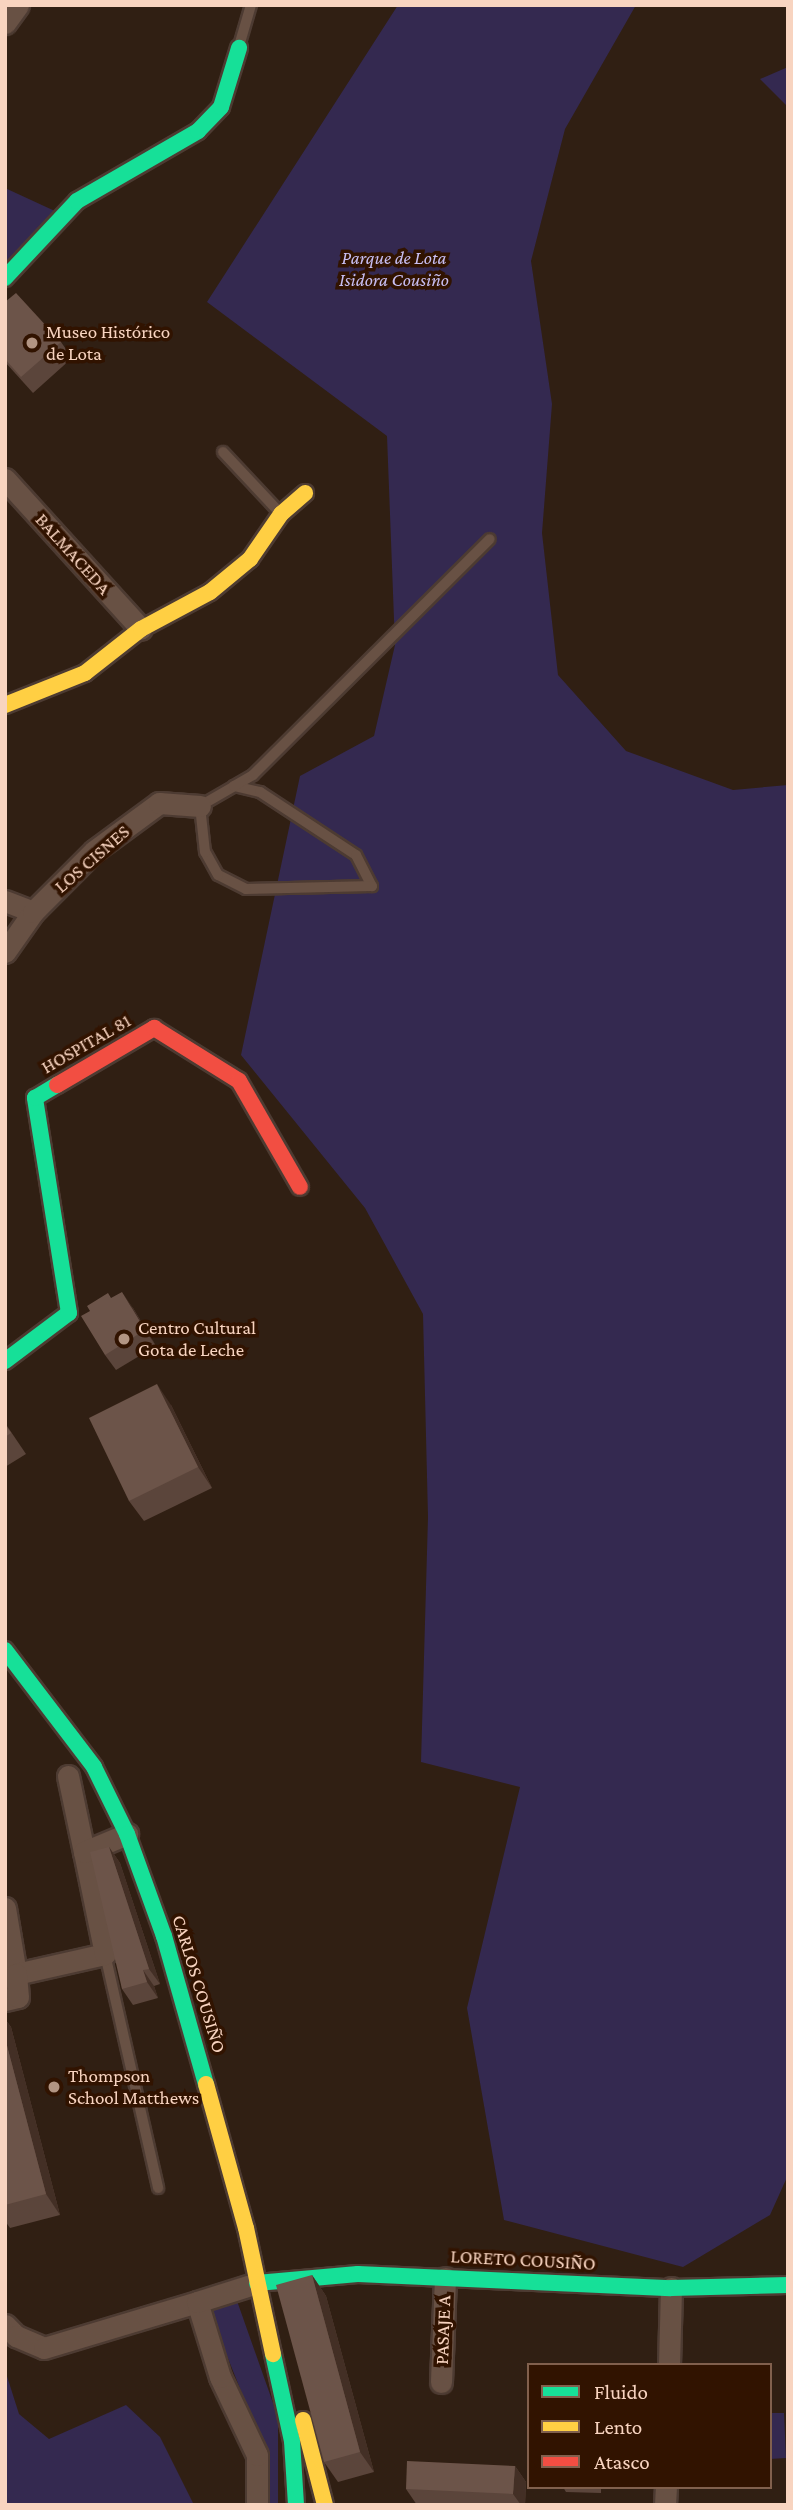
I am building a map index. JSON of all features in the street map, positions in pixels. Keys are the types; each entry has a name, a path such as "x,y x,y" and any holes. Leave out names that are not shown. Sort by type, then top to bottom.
{"street":[{"path":"5,23 18,5"},
{"path":"5,278 77,201 198,131 221,107 239,48"},
{"name":"BALMACEDA","path":"5,480 141,629"},
{"path":"5,705 85,673 141,629 210,593 250,559 281,514 305,493"},
{"name":"LOS CISNES","path":"5,952 33,912 94,851 159,803 200,806"},
{"path":"5,901 33,912"},
{"name":"HOSPITAL 81","path":"5,1360 69,1313 36,1098 154,1028 239,1081 300,1187"},
{"name":"CARLOS COUSIÑO","path":"5,1650 72,1733 127,1833 183,1997 257,2283 294,2458 296,2505"},
{"path":"16,1974 104,1954 68,1776"},
{"path":"84,1852 127,1833"},
{"path":"5,1908 18,1997 5,2000"},
{"name":"LORETO COUSIÑO","path":"257,2283 338,2275 671,2288 788,2285"},
{"name":"PASAJE A","path":"441,2382 445,2278"},
{"path":"5,2325 16,2336 44,2348 257,2283"},
{"path":"669,2363 671,2288"},
{"path":"197,2302 220,2377 257,2455 257,2505"},
{"name":"CARLOS COUSIÑO","path":"275,2365 305,2427 326,2505"}],"lane":[{"path":"239,48 251,5"},
{"path":"223,453 281,514"},
{"path":"234,786 260,792 356,855 372,886 246,889 218,875 205,852 200,806 234,786 253,775 490,539"},
{"path":"104,1954 158,2188"}],"green space":[{"name":"Parque de Lota Isidora Cousiño","path":"398,5 636,5 565,129 531,261 552,404 542,533 558,675 626,751 733,790 788,785 788,2175 770,2215 683,2267 504,2220 467,2008 520,1787 421,1762 428,1517 423,1314 365,1208 241,1055 300,776 374,736 395,645 387,436 207,302"},
{"path":"788,67 788,107 760,79"},
{"path":"5,188 57,212 5,267"},
{"path":"236,2298 278,2417 278,2505 267,2505 257,2431 209,2311"},
{"path":"5,2370 19,2414 49,2439 126,2405 160,2437 194,2505 5,2505"},
{"path":"772,2413 784,2413 786,2458 772,2459"}],"building":[{"name":"Museo Histórico de Lota","path":"16,293 61,342 21,377 5,359 5,302"},
{"path":"122,1292 145,1330 105,1355 81,1316 90,1311 87,1306 108,1293 111,1298"},
{"path":"157,1384 198,1467 129,1501 89,1418"},
{"path":"5,1424 11,1433 5,1437"},
{"path":"109,1847 149,1969 143,1970 147,1982 122,1989 90,1852"},
{"path":"5,2038 46,2194 5,2205"},
{"path":"312,2275 360,2452 324,2462 276,2285"},
{"path":"407,2461 515,2466 513,2494 406,2489"}],"traffic: fast":[{"path":"5,278 77,201 198,131 221,107 239,48"},
{"path":"5,1361 69,1313 35,1098 57,1085"},
{"path":"5,1650 94,1767 127,1834 164,1936 206,2084"},
{"path":"257,2283 358,2274 671,2288 788,2285"},
{"path":"273,2354 292,2441 296,2505"}],"traffic: slow":[{"path":"5,705 85,673 141,629 210,592 250,559 281,514 305,493"},
{"path":"206,2084 246,2228 273,2354"},
{"path":"303,2420 325,2505"}],"traffic: jam":[{"path":"57,1085 154,1028 239,1081 300,1187"}],"place":[{"name":"Museo Histórico de Lota","path":"32,343"},
{"name":"Centro Cultural Gota de Leche","path":"124,1339"},
{"name":"Thompson School Matthews","path":"54,2087"}]}
